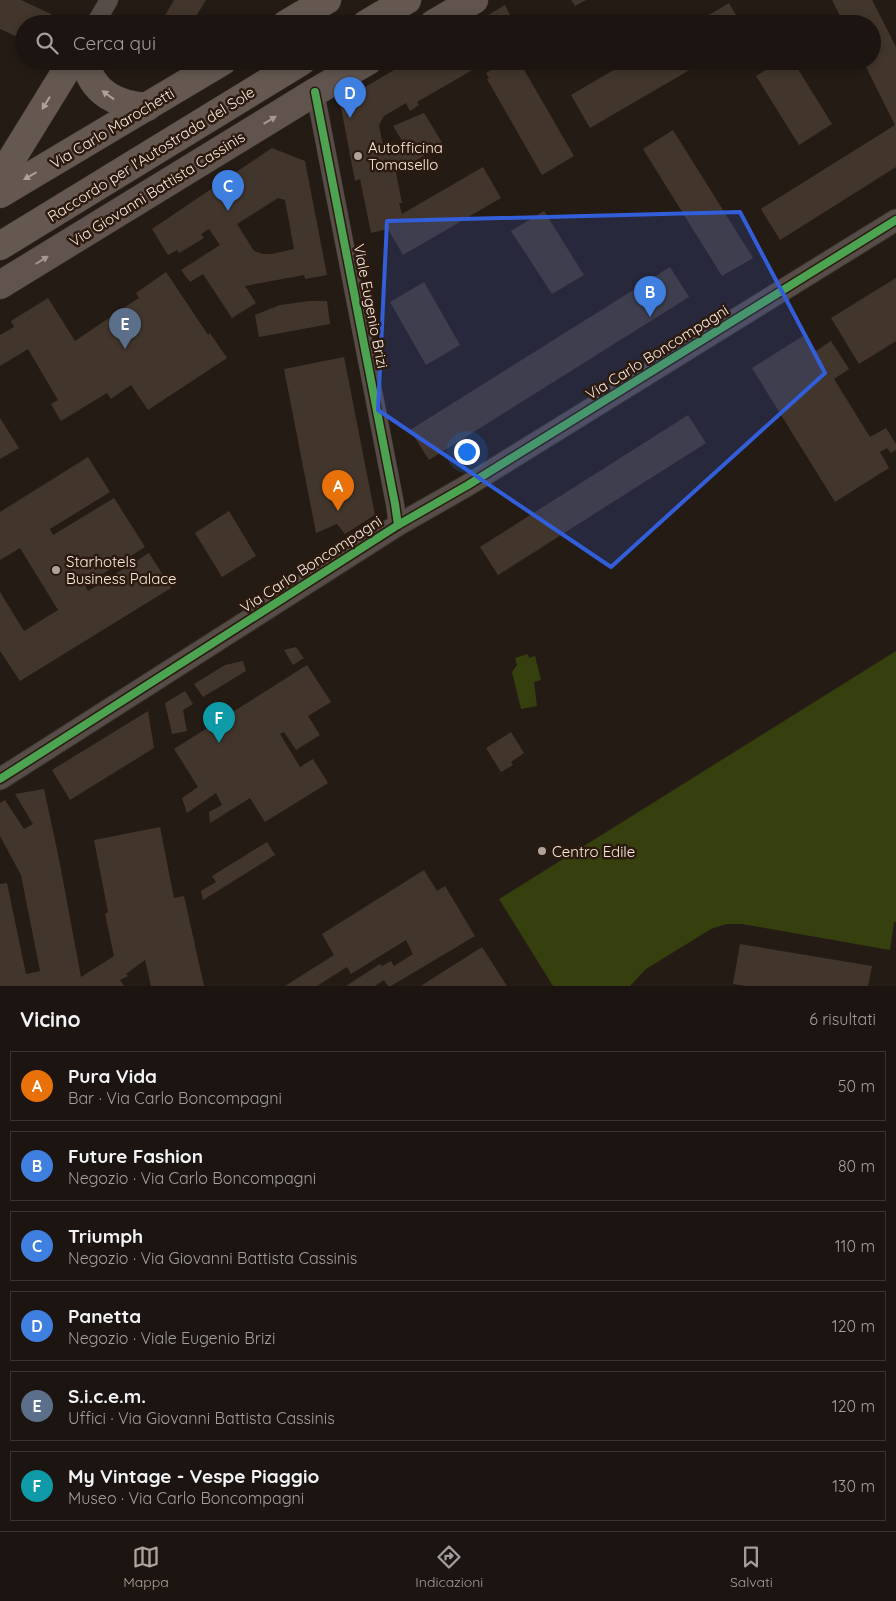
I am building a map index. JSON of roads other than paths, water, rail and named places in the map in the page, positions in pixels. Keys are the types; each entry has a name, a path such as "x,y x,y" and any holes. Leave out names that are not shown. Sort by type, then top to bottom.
{"highway":[{"path":"301,15 327,0"},
{"path":"381,15 407,0"},
{"path":"0,178 66,70"},
{"path":"88,70 90,77 108,96 120,103 147,107"},
{"name":"Via Carlo Marochetti","path":"0,194 208,70"},
{"name":"Raccordo per l'Autostrada del Sole","path":"0,246 287,70"}],"main road":[{"path":"448,15 474,0"},
{"path":"315,92 353,70"},
{"name":"Via Giovanni Battista Cassinis","path":"0,285 315,92"}],"street":[{"path":"100,15 109,0"},
{"name":"Viale Eugenio Brizi","path":"315,92 398,525"},
{"name":"Via Carlo Boncompagni","path":"0,779 398,525 468,485 896,220"}],"place":[{"name":"Panetta","path":"350,118"},
{"name":"Autofficina Tomasello","path":"358,156"},
{"name":"Triumph","path":"228,211"},
{"name":"Future Fashion","path":"650,317"},
{"name":"S.i.c.e.m.","path":"125,349"},
{"name":"Pura Vida","path":"338,511"},
{"name":"Starhotels Business Palace","path":"56,570"},
{"name":"My Vintage - Vespe Piaggio","path":"219,743"},
{"name":"Centro Edile","path":"542,851"}]}
